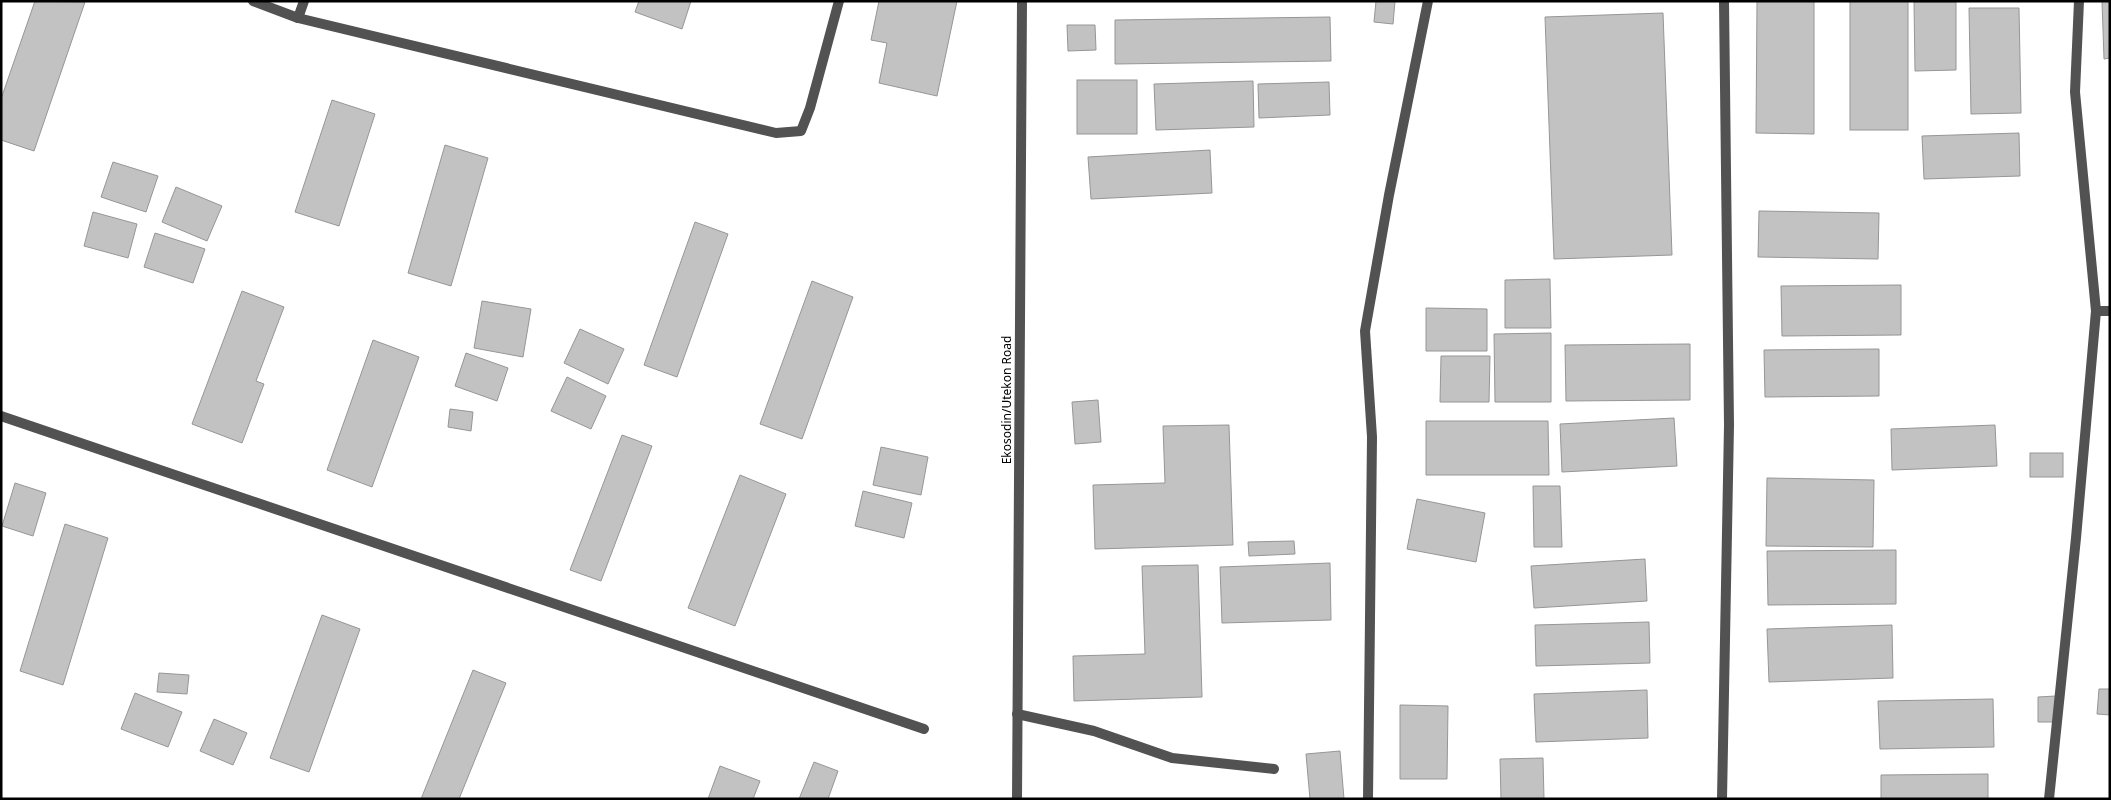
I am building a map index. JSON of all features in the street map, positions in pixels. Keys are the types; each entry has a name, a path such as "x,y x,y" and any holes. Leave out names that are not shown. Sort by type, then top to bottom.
{"street":[{"path":"253,1 298,18 776,133 801,131 810,108 839,1"},
{"path":"298,18 304,1"},
{"name":"Ekosodin/Utekon Road","path":"1017,799 1022,1"},
{"path":"1368,799 1372,437 1365,331 1389,195 1428,1"},
{"path":"1722,799 1728,425 1724,1"},
{"path":"2049,799 2076,538 2096,311 2075,92 2079,1"},
{"path":"2096,311 2110,311"},
{"path":"1,416 924,729"},
{"path":"1017,714 1094,731 1172,758 1274,769"}],"building":[{"path":"35,1 85,2 34,151 1,140 1,99"},
{"path":"639,1 691,1 682,29 635,12"},
{"path":"879,1 957,1 937,96 879,83 887,43 871,40"},
{"path":"1376,1 1395,1 1393,24 1374,22"},
{"path":"1757,1 1814,1 1814,134 1756,133"},
{"path":"1850,1 1908,1 1908,130 1850,130"},
{"path":"2102,1 2110,1 2110,58 2104,59"},
{"path":"1914,2 1956,2 1956,70 1915,71"},
{"path":"1969,8 2019,8 2021,113 1971,114"},
{"path":"1663,13 1672,255 1554,259 1545,17"},
{"path":"1330,17 1331,61 1115,64 1115,20"},
{"path":"1067,25 1095,25 1096,50 1068,51"},
{"path":"1077,80 1137,80 1137,134 1077,134"},
{"path":"1253,81 1254,127 1156,130 1154,84"},
{"path":"1329,82 1330,115 1259,118 1258,84"},
{"path":"332,100 375,114 339,226 295,212"},
{"path":"2019,133 2020,176 1924,179 1922,136"},
{"path":"445,145 488,158 451,286 408,273"},
{"path":"1210,150 1212,193 1091,199 1088,157"},
{"path":"113,162 158,176 146,212 101,197"},
{"path":"176,187 222,206 207,241 162,222"},
{"path":"1759,211 1879,213 1878,259 1758,257"},
{"path":"93,212 137,224 128,258 84,246"},
{"path":"695,222 728,234 677,377 644,365"},
{"path":"155,233 205,249 193,283 144,267"},
{"path":"1550,279 1551,328 1505,328 1505,280"},
{"path":"812,281 853,297 802,439 760,424"},
{"path":"1901,285 1901,335 1782,336 1781,286"},
{"path":"242,291 284,307 256,381 264,384 242,443 192,424"},
{"path":"482,301 531,309 523,357 474,348"},
{"path":"1426,308 1487,309 1487,351 1426,351"},
{"path":"580,329 624,349 608,384 564,363"},
{"path":"1551,333 1551,402 1495,402 1494,334"},
{"path":"373,340 419,357 372,487 327,470"},
{"path":"1690,344 1690,400 1566,401 1565,345"},
{"path":"1879,349 1879,396 1765,397 1764,350"},
{"path":"466,353 508,368 497,401 455,386"},
{"path":"1441,356 1490,356 1489,402 1440,402"},
{"path":"567,377 606,396 591,429 551,411"},
{"path":"1098,400 1101,442 1075,444 1072,402"},
{"path":"450,409 473,412 471,431 448,427"},
{"path":"1674,418 1677,466 1562,472 1560,424"},
{"path":"1426,421 1548,421 1549,475 1426,475"},
{"path":"1229,425 1233,545 1095,549 1093,485 1165,483 1163,426"},
{"path":"1995,425 1997,466 1892,470 1891,429"},
{"path":"622,435 652,446 601,581 570,570"},
{"path":"881,447 928,457 921,495 873,485"},
{"path":"2030,453 2063,453 2063,477 2030,477"},
{"path":"740,475 786,494 735,626 688,608"},
{"path":"1767,478 1874,480 1873,547 1766,546"},
{"path":"15,483 46,493 33,536 2,526"},
{"path":"1533,486 1560,486 1562,547 1534,547"},
{"path":"863,491 912,503 904,538 855,526"},
{"path":"1417,499 1485,513 1476,562 1407,549"},
{"path":"65,524 108,538 63,685 20,671"},
{"path":"1294,541 1295,554 1249,556 1248,542"},
{"path":"1896,550 1896,604 1768,605 1767,551"},
{"path":"1645,559 1647,601 1534,608 1531,566"},
{"path":"1330,563 1331,620 1222,623 1220,567"},
{"path":"1198,565 1202,697 1074,701 1073,656 1145,654 1142,566"},
{"path":"322,615 360,629 309,772 270,758"},
{"path":"1649,622 1650,663 1536,666 1535,625"},
{"path":"1892,625 1893,678 1769,682 1767,629"},
{"path":"473,670 506,683 459,799 421,799"},
{"path":"159,673 189,675 187,694 157,692"},
{"path":"2099,689 2110,689 2110,715 2097,714"},
{"path":"1647,690 1648,738 1536,742 1534,694"},
{"path":"135,693 182,712 168,747 121,729"},
{"path":"2056,696 2056,722 2038,722 2038,697"},
{"path":"1993,699 1994,747 1880,749 1878,701"},
{"path":"1400,705 1448,706 1447,779 1400,779"},
{"path":"214,719 247,733 233,765 200,751"},
{"path":"1340,751 1344,799 1310,799 1306,754"},
{"path":"1543,758 1544,799 1501,799 1500,759"},
{"path":"814,762 838,771 828,799 799,799"},
{"path":"720,766 760,781 753,799 708,799"},
{"path":"1988,774 1988,799 1881,799 1881,775"}]}
